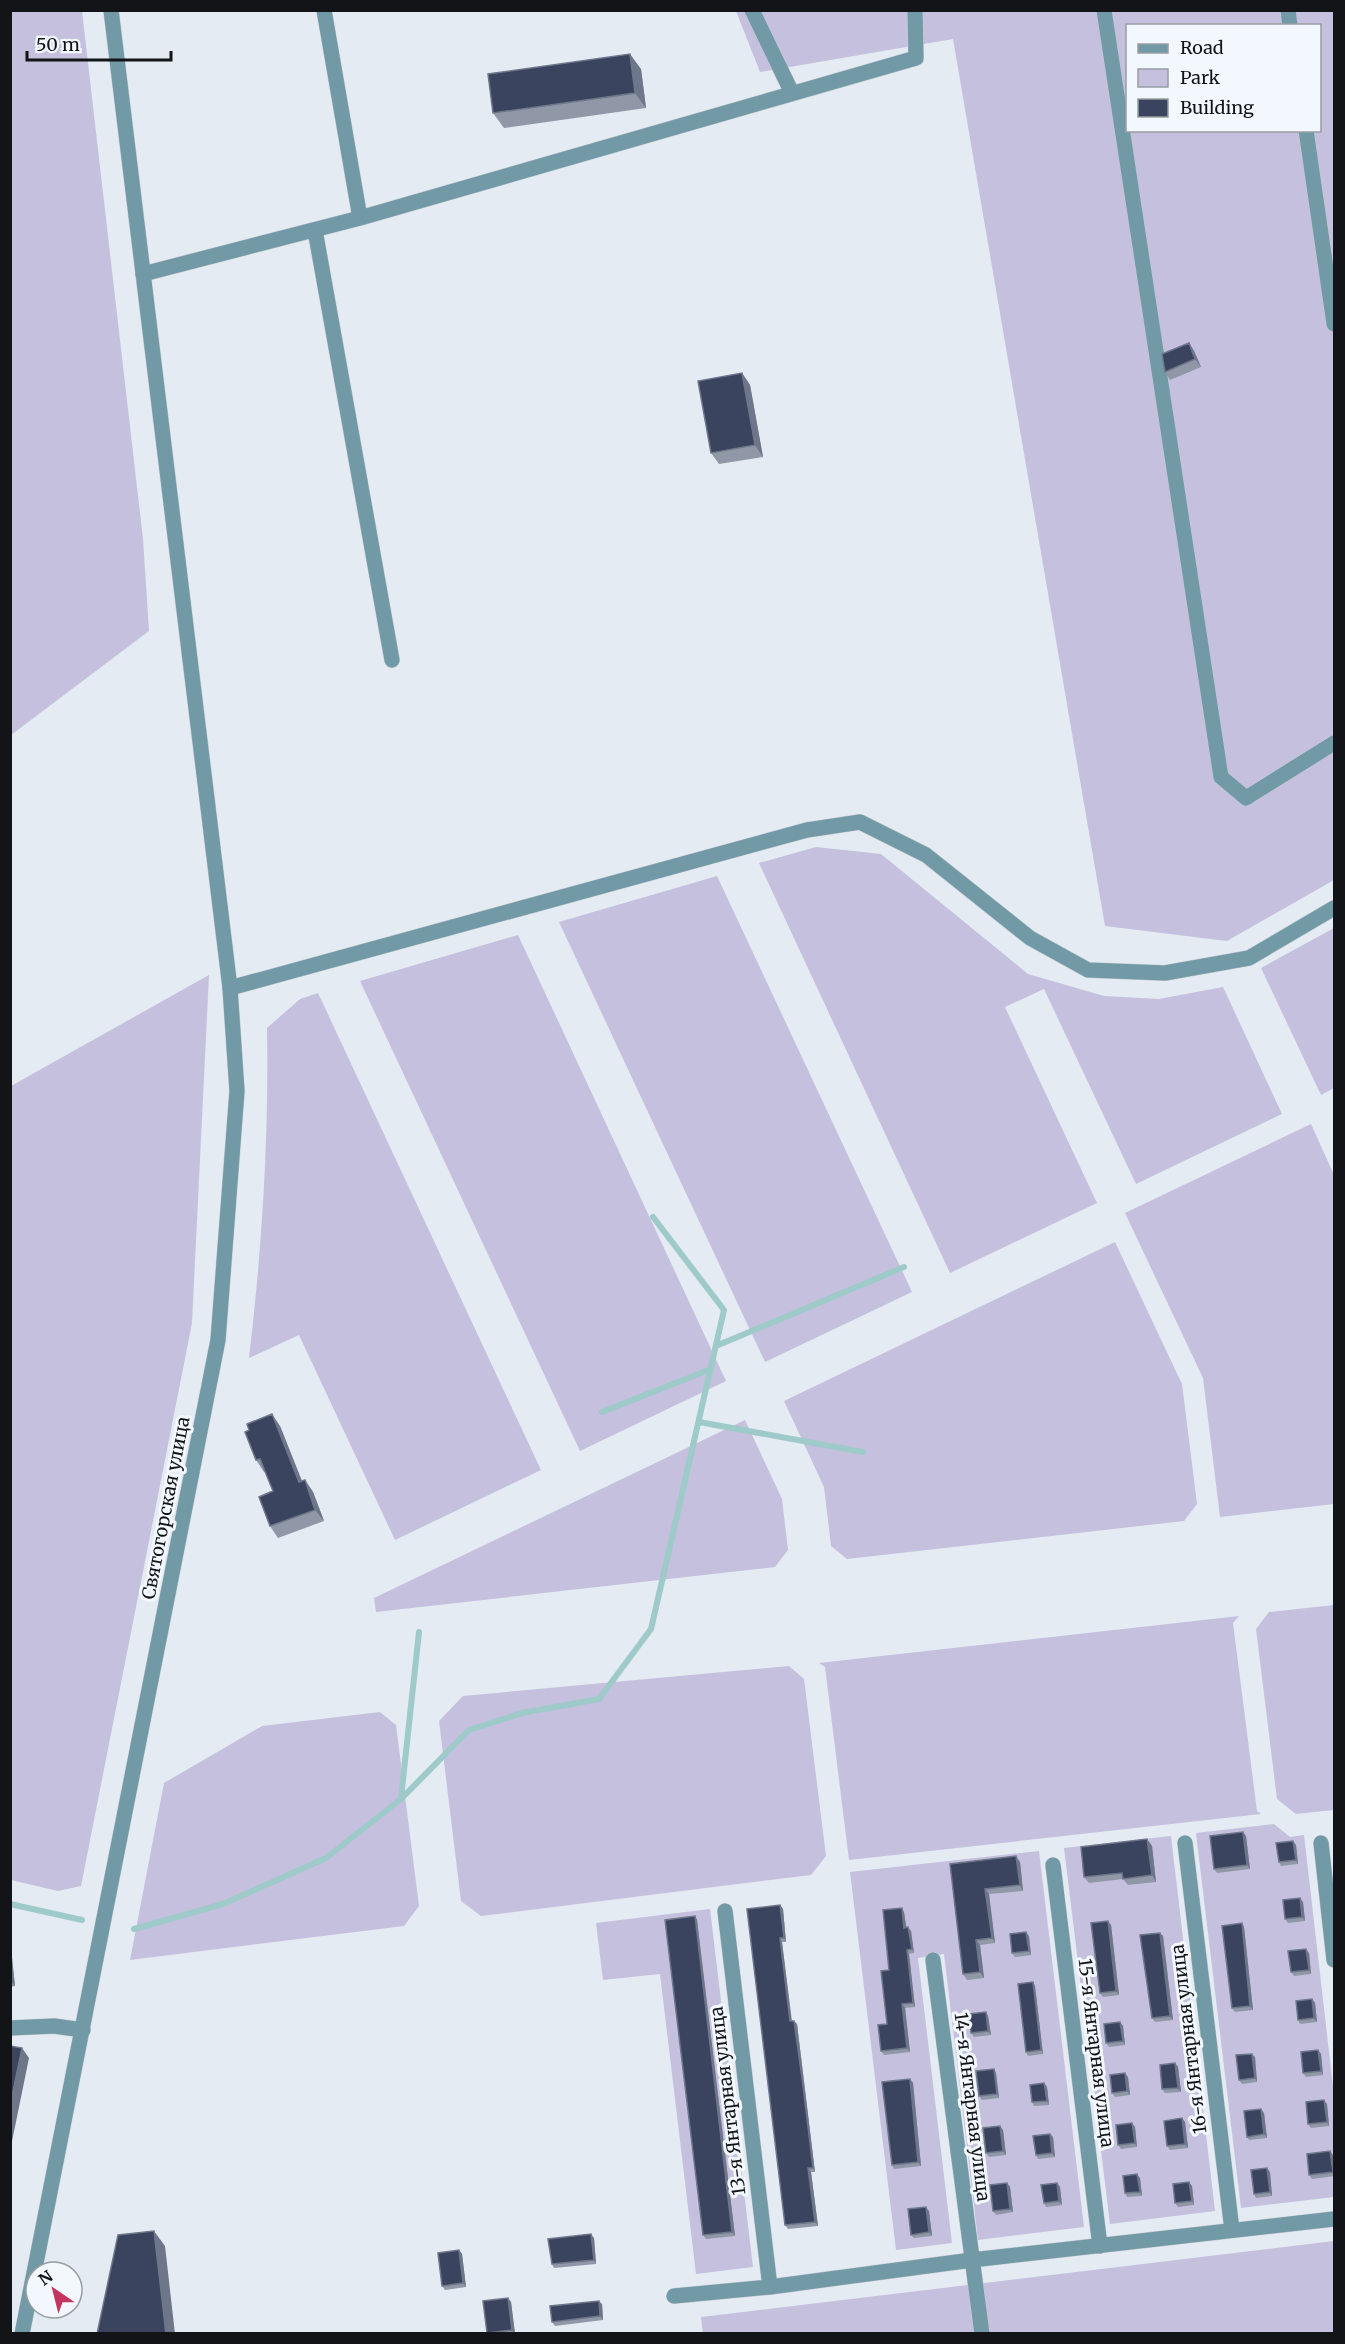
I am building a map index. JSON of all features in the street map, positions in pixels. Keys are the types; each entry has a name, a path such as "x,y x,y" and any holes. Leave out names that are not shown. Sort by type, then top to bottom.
{"street":[{"name":"Святогорская улица","path":"22,2334 218,1340 237,1092 230,988 111,10"},
{"path":"324,10 360,218"},
{"path":"752,10 792,93"},
{"path":"143,274 360,218 916,58 915,10"},
{"path":"1104,10 1221,777 1246,798 1335,743"},
{"path":"1306,132 1335,324"},
{"path":"315,230 392,660"},
{"path":"230,988 807,830 860,822 926,855 1030,938 1088,970 1165,973 1249,958 1335,908"},
{"name":"16-я Янтарная улица","path":"1185,1843 1232,2230"},
{"path":"1321,1843 1335,1960"},
{"name":"15-я Янтарная улица","path":"1053,1864 1100,2246"},
{"name":"13-я Янтарная улица","path":"725,1911 770,2287"},
{"name":"14-я Янтарная улица","path":"933,1960 982,2334"},
{"path":"10,2028 54,2026 83,2030"},
{"path":"674,2296 770,2287 972,2260 1335,2219"}],"green space":[{"path":"11,10 82,11 143,539 149,631 11,735"},
{"path":"736,11 1334,11 1334,880 1227,941 1105,926 953,39 760,72"},
{"path":"816,847 881,854 1028,974 1104,996 1159,999 1223,987 1282,1114 1136,1184 1044,989 1005,1007 1097,1203 950,1273 759,863"},
{"path":"717,876 912,1292 765,1362 559,922"},
{"path":"1334,928 1334,1088 1321,1095 1261,968"},
{"path":"518,935 726,1381 580,1451 360,981"},
{"path":"209,975 192,1323 81,1886 58,1891 11,1880 11,1086"},
{"path":"318,993 541,1470 395,1540 299,1335 249,1358 264,1193 267,1028 300,999"},
{"path":"1311,1124 1334,1175 1334,1504 1220,1517 1203,1378 1125,1213"},
{"path":"1115,1242 1182,1384 1197,1504 1184,1521 847,1559 831,1546 824,1487 784,1401"},
{"path":"745,1420 782,1499 788,1550 775,1567 376,1612 374,1598"},
{"path":"1334,1605 1334,1810 1296,1814 1277,1799 1256,1629 1269,1612"},
{"path":"1239,1616 1233,1623 1257,1811 1261,1814 849,1860 825,1667 819,1663"},
{"path":"789,1666 804,1679 826,1856 811,1875 481,1916 461,1901 439,1721 463,1696"},
{"path":"380,1712 396,1725 419,1906 404,1926 130,1960 164,1783 262,1726"},
{"path":"1274,1824 1290,1837 1304,1835 1334,2095 1334,2197 1241,2208 1196,1833"},
{"path":"1171,1836 1215,2211 1110,2224 1064,1848"},
{"path":"1039,1851 1084,2227 978,2240 944,1954 918,1958 952,2243 896,2250 850,1872"},
{"path":"710,1909 753,2267 696,2274 660,1974 603,1980 596,1923"},
{"path":"1334,2241 1334,2333 703,2334 701,2317"}],"building":[{"path":"630,54 635,93 493,113 488,74"},
{"path":"1189,343 1195,359 1165,372 1162,354"},
{"path":"742,373 755,445 711,453 698,381"},
{"path":"272,1414 299,1482 305,1480 315,1510 270,1526 259,1497 273,1491 260,1459 256,1460 245,1432 249,1430 247,1424"},
{"path":"1243,1832 1247,1865 1214,1869 1210,1836"},
{"path":"1147,1839 1152,1875 1123,1879 1122,1873 1084,1877 1081,1847"},
{"path":"1293,1841 1296,1860 1279,1862 1276,1843"},
{"path":"1016,1856 1020,1885 985,1889 992,1938 976,1940 980,1972 963,1974 950,1864"},
{"path":"1300,1898 1302,1917 1285,1919 1283,1900"},
{"path":"780,1905 784,1938 780,1938 790,2021 794,2021 813,2168 808,2168 815,2222 785,2225 747,1909"},
{"path":"902,1908 904,1928 908,1927 912,1949 907,1950 913,2003 902,2004 907,2048 881,2051 878,2025 887,2024 881,1971 889,1970 883,1910"},
{"path":"695,1916 732,2232 703,2235 665,1920"},
{"path":"1108,1921 1116,1991 1100,1993 1091,1923"},
{"path":"1242,1923 1250,2006 1232,2008 1222,1926"},
{"path":"1026,1932 1029,1951 1012,1953 1010,1934"},
{"path":"1160,1933 1170,2016 1152,2018 1140,1935"},
{"path":"1306,1949 1309,1970 1291,1972 1288,1951"},
{"path":"1033,1982 1041,2050 1026,2052 1018,1984"},
{"path":"1312,1999 1314,2018 1298,2020 1296,2001"},
{"path":"986,2012 988,2031 971,2033 969,2014"},
{"path":"1120,2022 1123,2041 1106,2043 1104,2024"},
{"path":"10,2046 22,2048 10,2106"},
{"path":"1318,2050 1321,2071 1303,2073 1301,2052"},
{"path":"1252,2054 1255,2078 1239,2080 1236,2055"},
{"path":"1175,2063 1178,2088 1162,2089 1160,2065"},
{"path":"994,2069 997,2094 979,2096 976,2071"},
{"path":"1125,2073 1127,2091 1112,2093 1110,2075"},
{"path":"910,2079 918,2162 892,2165 882,2082"},
{"path":"1044,2083 1047,2101 1032,2102 1030,2085"},
{"path":"1324,2100 1327,2122 1308,2124 1306,2102"},
{"path":"1261,2109 1264,2134 1247,2137 1244,2111"},
{"path":"1182,2118 1185,2144 1167,2146 1164,2121"},
{"path":"1132,2123 1135,2143 1118,2145 1116,2125"},
{"path":"1000,2126 1003,2151 986,2153 983,2128"},
{"path":"1050,2134 1052,2153 1036,2155 1033,2136"},
{"path":"1330,2151 1333,2172 1309,2175 1307,2154"},
{"path":"1267,2168 1270,2192 1254,2194 1251,2170"},
{"path":"1137,2174 1140,2192 1125,2193 1123,2176"},
{"path":"1189,2182 1192,2201 1175,2203 1173,2184"},
{"path":"1007,2183 1010,2209 993,2211 990,2185"},
{"path":"1057,2183 1059,2201 1044,2203 1041,2185"},
{"path":"926,2207 929,2232 911,2235 908,2209"},
{"path":"154,2231 166,2334 97,2334 118,2235"},
{"path":"591,2234 594,2260 552,2264 548,2239"},
{"path":"459,2250 463,2283 442,2286 438,2253"},
{"path":"508,2298 512,2330 487,2333 483,2301"},
{"path":"599,2301 600,2316 552,2322 550,2306"}],"waterway":[{"path":"134,1929 223,1904 326,1858 401,1799 469,1730 522,1713 599,1699 651,1629 724,1310 653,1217"},
{"path":"716,1346 904,1267"},
{"path":"602,1412 711,1369"},
{"path":"699,1422 863,1452"},
{"path":"401,1798 419,1632"},
{"path":"10,1904 82,1920"}]}
